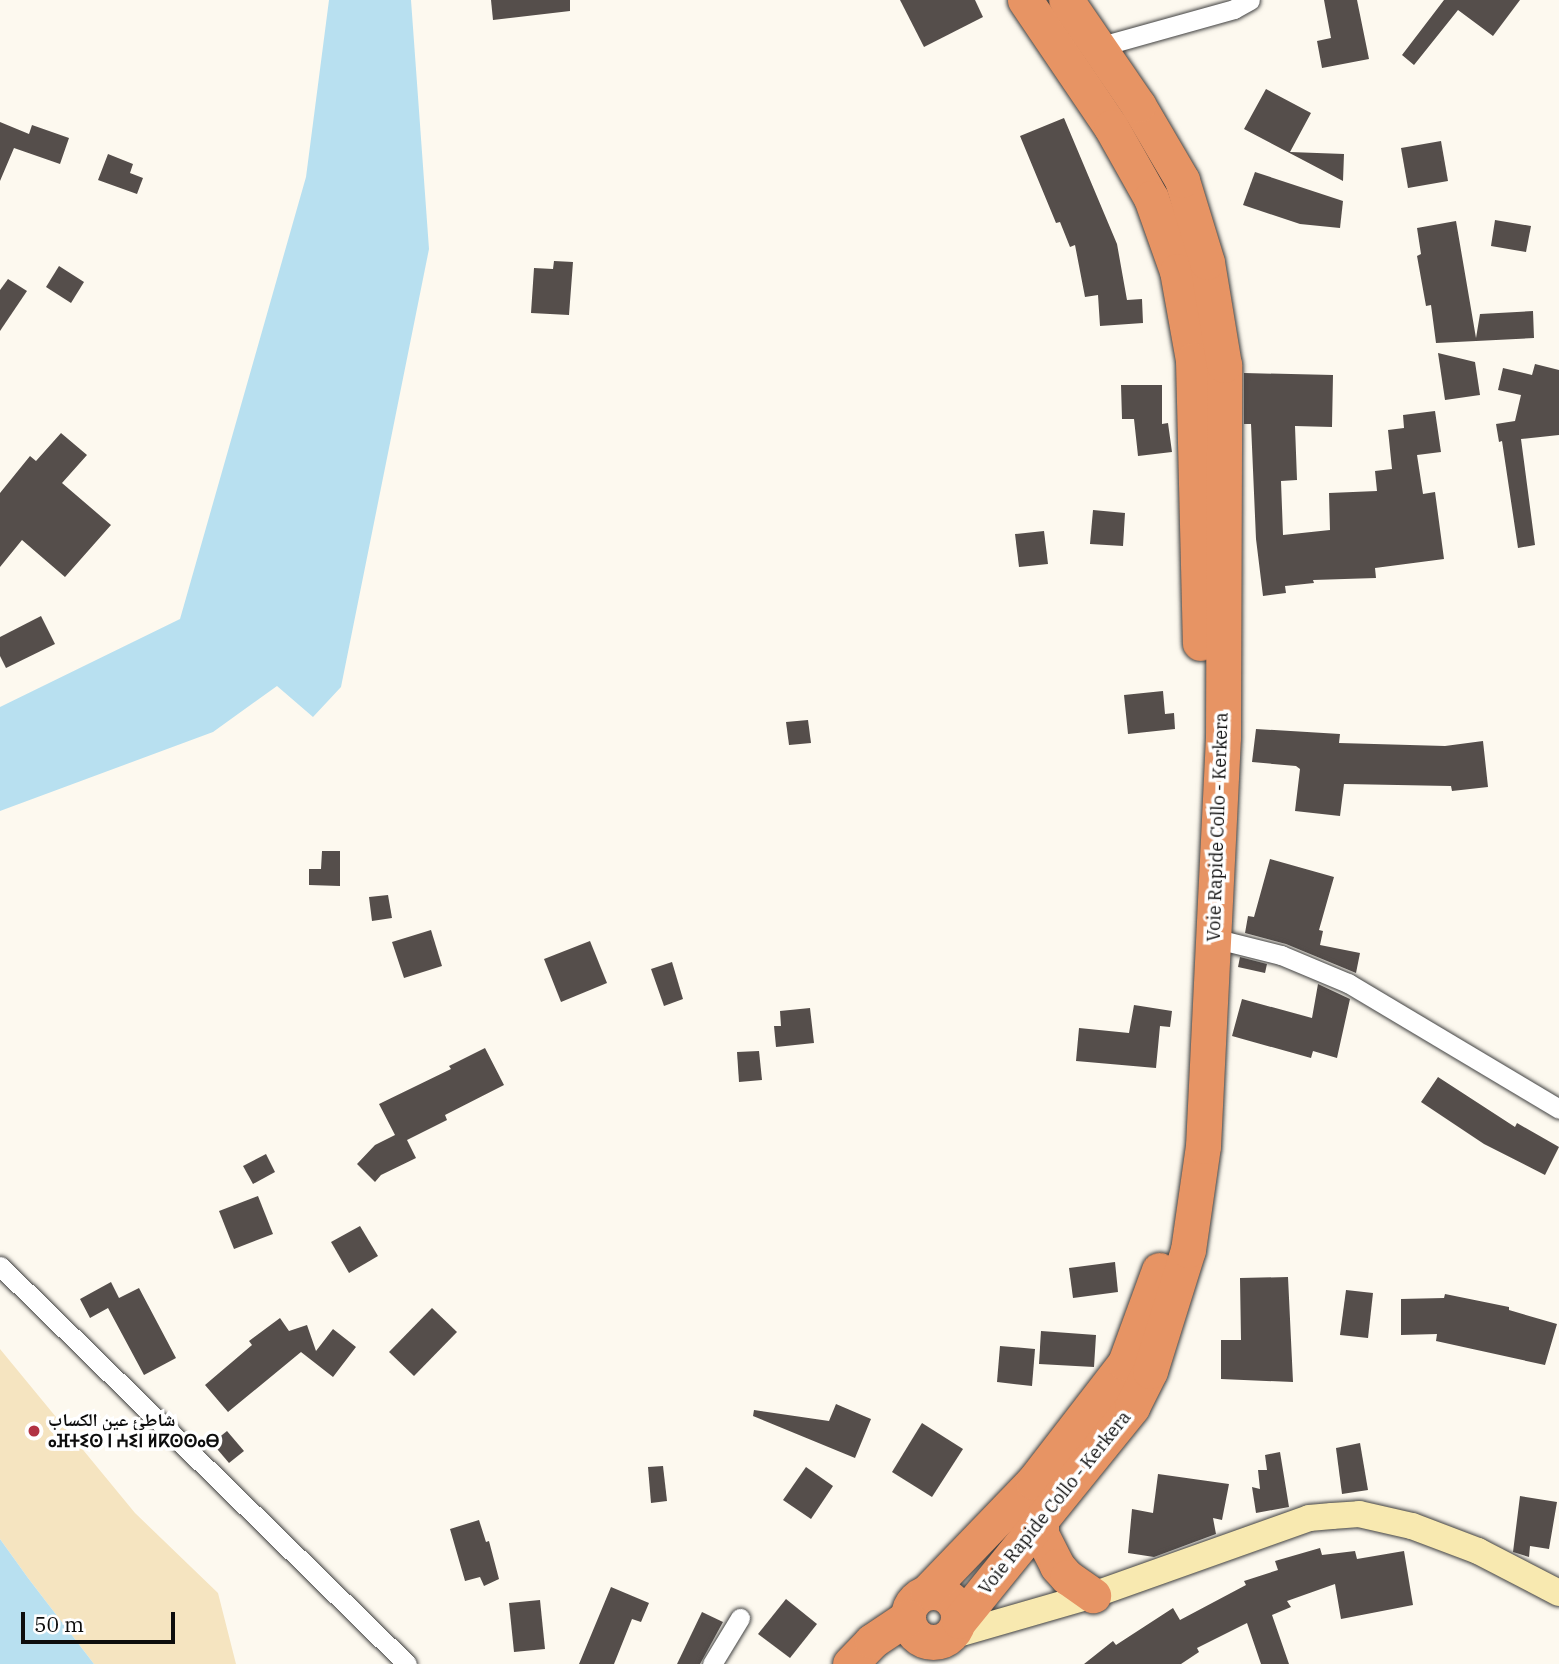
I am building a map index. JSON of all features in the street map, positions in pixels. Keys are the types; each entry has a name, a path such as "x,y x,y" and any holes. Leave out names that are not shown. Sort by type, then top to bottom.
{"highway":[{"name":"Voie Rapide Collo - Kerkera","path":"850,1664 872,1641 917,1604 1033,1482 1125,1363 1168,1244 1183,1133 1203,740 1193,360 1177,271 1151,198 1111,127 1025,0"},
{"name":"Voie Rapide Collo - Kerkera","path":"939,1641 1041,1522 1132,1407 1150,1371 1188,1250 1203,1146 1223,737 1224,365 1207,262 1182,180 1066,0"},
{"path":"1041,1522 1041,1534 1057,1566 1067,1577 1093,1595"},
{"path":"944,1593 956,1605 939,1641 919,1638 913,1632 917,1604 944,1593"}],"street":[{"path":"1098,47 1234,9 1250,0"},
{"path":"1213,938 1281,956 1348,983 1559,1109"},
{"path":"0,1266 407,1664"},
{"path":"939,1641 1093,1595 1309,1518 1359,1514 1399,1522 1478,1551 1559,1593"},
{"path":"712,1664 740,1618"}],"sand":[{"name":"شاطئ عين الكساب ⴰⴼⵜⵉⵙ ⵏ ⵄⵉⵏ ⵍⴽⵙⵙⴰⴱ","path":"0,1349 135,1513 218,1593 236,1664 94,1664 28,1578 0,1539"}],"water":[{"path":"329,0 411,0 429,249 341,687 313,717 277,686 213,732 0,811 0,707 180,619 306,177"},
{"path":"0,1539 28,1578 94,1664 0,1664"}],"building":[{"path":"491,0 570,0 570,11 493,20"},
{"path":"900,0 975,0 983,17 924,47"},
{"path":"1324,0 1357,0 1369,59 1322,68 1317,41 1331,38"},
{"path":"1444,0 1520,0 1493,36 1458,10 1414,65 1402,55"},
{"path":"1266,89 1311,113 1290,152 1344,154 1343,181 1244,129"},
{"path":"1064,118 1117,244 1127,300 1142,299 1143,323 1100,326 1098,295 1085,297 1075,245 1070,247 1060,222 1056,223 1020,136"},
{"path":"0,122 29,134 32,125 69,138 60,164 14,148 0,181"},
{"path":"1441,141 1448,181 1408,188 1401,148"},
{"path":"108,154 133,164 130,173 143,178 137,194 98,180"},
{"path":"1255,172 1343,201 1340,228 1300,224 1243,205"},
{"path":"1495,220 1531,226 1526,252 1491,246"},
{"path":"1456,221 1476,338 1480,314 1533,311 1534,338 1436,343 1431,305 1426,306 1417,256 1421,254 1417,228"},
{"path":"554,261 573,262 569,315 531,313 534,268 553,269"},
{"path":"59,266 84,282 71,303 46,287"},
{"path":"8,279 27,291 0,331 0,290"},
{"path":"1438,353 1475,362 1480,395 1445,400"},
{"path":"1535,364 1559,370 1559,435 1521,439 1535,545 1518,548 1502,441 1499,442 1496,424 1515,421 1521,395 1498,390 1503,368 1532,375"},
{"path":"1244,373 1333,375 1332,427 1295,426 1297,480 1281,481 1283,535 1330,530 1329,493 1377,491 1375,471 1392,469 1388,430 1404,428 1403,415 1435,411 1441,452 1417,455 1423,494 1435,492 1444,559 1375,568 1376,578 1313,580 1314,583 1285,586 1286,593 1263,596 1256,539 1251,424 1244,424"},
{"path":"1121,385 1162,385 1162,424 1168,423 1172,452 1138,456 1134,419 1122,419"},
{"path":"61,433 87,455 62,483 111,525 65,577 22,540 0,567 0,493 30,456 36,461"},
{"path":"1093,510 1125,513 1123,546 1090,544"},
{"path":"1044,531 1048,564 1019,567 1015,534"},
{"path":"41,616 55,644 6,668 0,656 0,637"},
{"path":"1163,691 1165,714 1174,713 1175,729 1128,734 1124,695"},
{"path":"808,720 811,743 789,745 786,722"},
{"path":"1256,729 1340,734 1339,743 1445,746 1483,741 1488,787 1452,791 1451,786 1344,784 1340,816 1295,811 1300,769 1296,766 1252,762"},
{"path":"322,851 340,851 340,886 309,885 309,869 321,869"},
{"path":"1270,859 1334,877 1319,930 1323,931 1320,945 1360,953 1356,973 1286,944 1245,933 1248,916 1254,917"},
{"path":"388,895 392,918 372,921 369,897"},
{"path":"431,930 442,966 404,978 392,942"},
{"path":"590,941 607,983 561,1002 544,959"},
{"path":"1240,957 1267,964 1265,973 1238,967"},
{"path":"672,962 683,999 664,1006 651,969"},
{"path":"1318,984 1350,999 1337,1058 1313,1051 1311,1058 1232,1036 1242,999 1312,1018"},
{"path":"1134,1005 1172,1011 1170,1027 1160,1026 1156,1068 1076,1061 1079,1028 1129,1033"},
{"path":"810,1008 814,1043 776,1047 774,1026 781,1026 780,1011"},
{"path":"485,1048 504,1085 445,1115 447,1120 407,1140 416,1158 381,1175 375,1182 357,1164 375,1145 395,1135 379,1104 451,1069 449,1066"},
{"path":"759,1051 762,1080 739,1082 737,1052"},
{"path":"1438,1077 1515,1127 1517,1123 1559,1147 1545,1175 1484,1144 1421,1102"},
{"path":"266,1154 275,1172 253,1184 243,1166"},
{"path":"258,1196 273,1234 234,1249 219,1211"},
{"path":"360,1226 378,1256 349,1273 331,1242"},
{"path":"1115,1262 1118,1292 1073,1298 1069,1268"},
{"path":"1288,1277 1293,1382 1221,1379 1221,1340 1241,1340 1240,1278"},
{"path":"111,1282 119,1298 139,1288 176,1358 144,1375 108,1308 90,1318 80,1299"},
{"path":"1346,1290 1373,1293 1368,1338 1340,1335"},
{"path":"1445,1294 1509,1307 1509,1310 1557,1324 1545,1365 1436,1341 1437,1334 1401,1335 1401,1299 1444,1298"},
{"path":"432,1308 457,1332 414,1376 389,1352"},
{"path":"280,1318 289,1331 307,1325 316,1351 333,1329 356,1347 333,1377 301,1352 228,1412 205,1385 252,1345 249,1341"},
{"path":"1041,1331 1096,1335 1094,1367 1039,1364"},
{"path":"1000,1346 1035,1349 1032,1386 997,1382"},
{"path":"836,1404 871,1419 855,1458 753,1416 754,1410 829,1421"},
{"path":"922,1423 963,1449 932,1497 892,1472"},
{"path":"227,1431 244,1451 229,1463 212,1443"},
{"path":"1360,1443 1368,1490 1342,1494 1336,1448"},
{"path":"1280,1452 1289,1507 1256,1513 1252,1487 1260,1489 1258,1470 1267,1470 1265,1455"},
{"path":"663,1466 667,1501 651,1503 648,1467"},
{"path":"806,1467 833,1486 811,1519 783,1500"},
{"path":"1158,1474 1229,1484 1222,1520 1213,1518 1216,1534 1154,1557 1128,1553 1132,1509 1153,1513"},
{"path":"1520,1496 1557,1502 1549,1549 1530,1546 1529,1557 1513,1552"},
{"path":"479,1520 486,1542 489,1541 499,1579 484,1586 480,1577 465,1581 450,1529"},
{"path":"1320,1548 1322,1555 1355,1551 1357,1559 1404,1551 1413,1605 1341,1619 1335,1584 1287,1601 1291,1607 1272,1615 1289,1664 1261,1664 1247,1623 1197,1648 1199,1652 1181,1664 1084,1664 1113,1641 1116,1645 1173,1608 1180,1620 1246,1585 1244,1581 1278,1570 1275,1561"},
{"path":"611,1587 649,1603 641,1622 632,1619 614,1664 579,1664"},
{"path":"786,1599 817,1624 790,1658 758,1634"},
{"path":"540,1600 545,1649 514,1652 509,1603"},
{"path":"702,1612 723,1622 700,1664 677,1664"}],"place":[{"name":"شاطئ عين الكساب ⴰⴼⵜⵉⵙ ⵏ ⵄⵉⵏ ⵍⴽⵙⵙⴰⴱ","path":"34,1431"}]}
